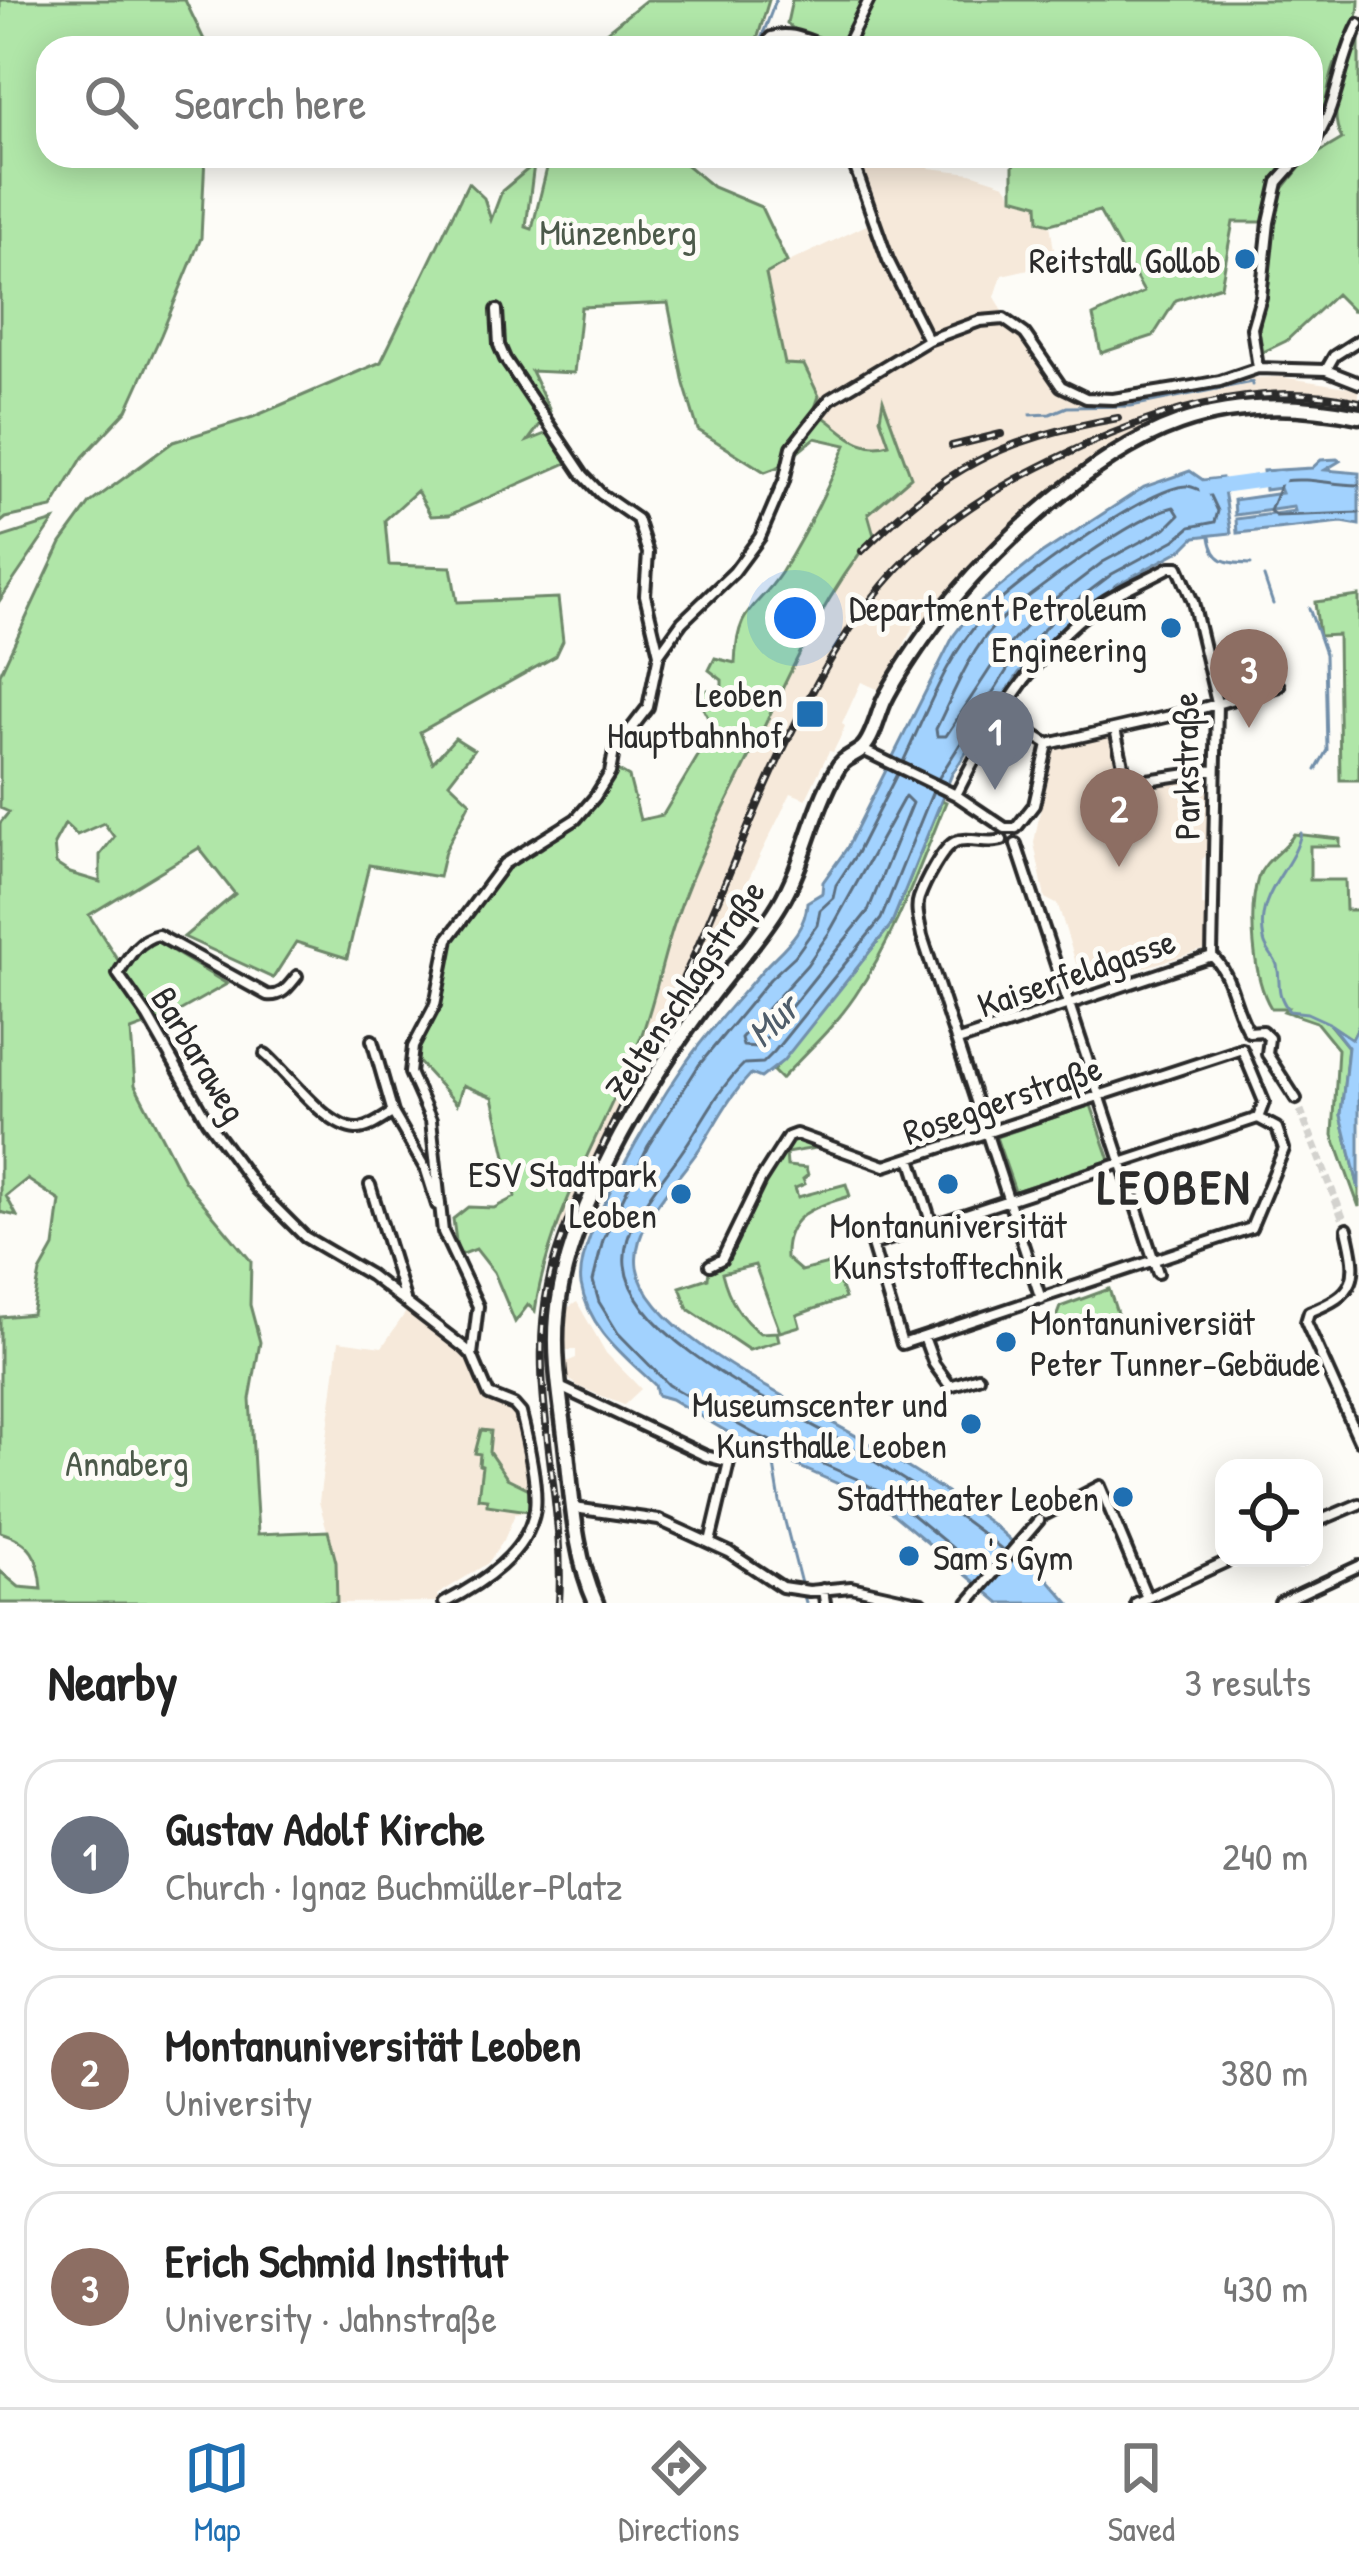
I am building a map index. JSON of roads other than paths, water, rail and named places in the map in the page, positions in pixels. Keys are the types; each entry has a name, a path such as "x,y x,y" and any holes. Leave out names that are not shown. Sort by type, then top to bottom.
{"main road":[{"name":"Zeltenschlagstraße","path":"596,1603 574,1508 556,1344 561,1290 573,1246 637,1108 684,1033 777,910 805,854 818,806 839,764 862,749 884,700 926,634 970,580 1039,513 1111,459 1177,424 1223,413 1288,407 1359,416"}],"street":[{"path":"851,36 869,0"},
{"path":"1323,130 1341,65 1359,24"},
{"path":"855,168 897,282 928,340"},
{"path":"1258,368 1252,328 1262,297 1269,221 1278,182 1290,168"},
{"path":"497,310 499,345 505,358 583,476 631,512 645,535 645,595 659,654"},
{"path":"472,1354 478,1306 443,1232 430,1120 410,1073 410,1059 435,1005 448,939 504,864 576,818 595,796 610,772 614,751 648,706 659,654 760,537 784,481 792,447 830,399 928,340 963,326 1004,319 1025,334 1060,386 1086,398 1113,399 1176,389 1258,368 1326,370 1359,383"},
{"path":"1326,370 1334,356 1359,340"},
{"name":"Parkstraße","path":"1003,716 1025,680 1073,625 1107,599 1178,567 1193,602 1217,703 1212,956 1221,964 1239,1017 1249,1031 1262,1031 1269,1038 1267,1054"},
{"path":"953,793 1003,716 1048,744 1279,686"},
{"path":"1114,729 1126,783 1215,770"},
{"path":"1041,1299 922,936 918,905 940,860 956,842 1002,840 1034,806 1048,744"},
{"path":"862,749 953,793 1021,835 1016,844 1158,1273"},
{"path":"1002,840 1016,844"},
{"name":"Barbaraweg","path":"297,976 285,991 267,995 158,934 128,956 118,974 207,1120 257,1189 305,1237 405,1301 472,1354 489,1395 521,1413 535,1508 519,1541 494,1574 444,1603"},
{"name":"Kaiserfeldgasse","path":"958,1040 1212,956"},
{"path":"1249,1031 1243,1039 1264,1102 1258,1118"},
{"path":"372,1040 393,1113 426,1170 439,1209"},
{"path":"1246,1053 1267,1054 1296,1099"},
{"name":"Roseggerstraße","path":"710,1264 722,1259 788,1137 796,1134 824,1142 881,1166 1246,1053"},
{"path":"265,1054 324,1112 348,1127 365,1127 393,1113"},
{"path":"1258,1118 1276,1128 1284,1149 1251,1228 902,1344 872,1245 1258,1118"},
{"path":"910,1158 932,1225"},
{"path":"370,1185 405,1301"},
{"path":"1347,1229 1357,1264 1348,1293 1309,1312 1309,1330 1359,1440"},
{"path":"924,1337 934,1364 950,1386 977,1377"},
{"path":"559,1386 706,1456 729,1462 710,1542"},
{"path":"968,1603 1043,1517 1100,1486 1147,1598"},
{"path":"1323,1519 1359,1504"},
{"path":"574,1508 659,1520 710,1542 795,1590 851,1587 922,1603"},
{"path":"1136,1603 1215,1566"},
{"path":"1280,1603 1359,1566"},
{"path":"823,1589 825,1603"},
{"path":"1157,1591 1163,1603"}],"water":[{"path":"1321,460 1340,461 1325,470 1359,473 1359,525 1342,522 1237,533 1236,519 1295,511 1294,507 1235,515 1234,500 1282,493 1280,488 1265,490 1263,471 1312,468"},
{"path":"1190,471 1203,480 1222,478 1231,533 1195,537 1183,549 1118,584 1063,626 1019,673 952,774 891,925 783,1061 761,1078 751,1074 735,1092 648,1219 637,1251 637,1267 647,1293 698,1343 962,1503 1014,1543 1069,1603 1000,1603 892,1513 657,1395 655,1385 591,1315 581,1284 582,1263 603,1205 656,1109 703,1040 796,933 807,902 822,893 823,882 847,848 954,635 976,606 1041,554 1144,487"},
{"path":"1330,1024 1352,1039 1359,1025 1359,1189 1341,1115 1348,1047"}],"waterway":[{"path":"762,36 776,0"},
{"path":"1030,415 1067,407 1131,406 1252,385"},
{"name":"Mur","path":"1206,488 1279,478"},
{"path":"1210,537 1223,560 1251,564"},
{"path":"1264,577 1273,604"},
{"path":"1309,608 1325,654 1327,750 1316,770"},
{"path":"1301,833 1264,909 1264,940 1277,965 1280,992 1289,1011 1329,1023"},
{"path":"772,1453 806,1603"}],"tunnel":[{"path":"1296,1099 1347,1229"}],"railway":[{"path":"559,1603 560,1563 542,1365 552,1267 579,1195 691,962 784,748 840,643 873,597 932,536 979,501 1057,458 1141,423 1233,398 1296,394 1359,402"},
{"path":"862,551 921,498 978,461 1040,436 1118,418"},
{"path":"952,446 1001,434"}],"place":[{"name":"Reitstall Gollob","path":"1245,259"},
{"name":"Department Petroleum Engineering","path":"1171,628"},
{"name":"Leoben Hauptbahnhof","path":"810,714"},
{"name":"Erich Schmid Institut","path":"1249,728"},
{"name":"Gustav Adolf Kirche","path":"995,790"},
{"name":"Montanuniversität Leoben","path":"1119,867"},
{"name":"Montanuniversität Kunststofftechnik","path":"948,1184"},
{"name":"ESV Stadtpark Leoben","path":"681,1194"},
{"name":"Montanuniversiät Peter Tunner-Gebäude","path":"1006,1342"},
{"name":"Museumscenter und Kunsthalle Leoben","path":"971,1424"},
{"name":"Stadttheater Leoben","path":"1123,1497"},
{"name":"Sam's Gym","path":"909,1556"}],"district":[{"name":"LEOBEN","path":"1175,1186"}],"park label":[{"name":"Münzenberg","path":"618,231"},
{"name":"Annaberg","path":"127,1462"}]}
